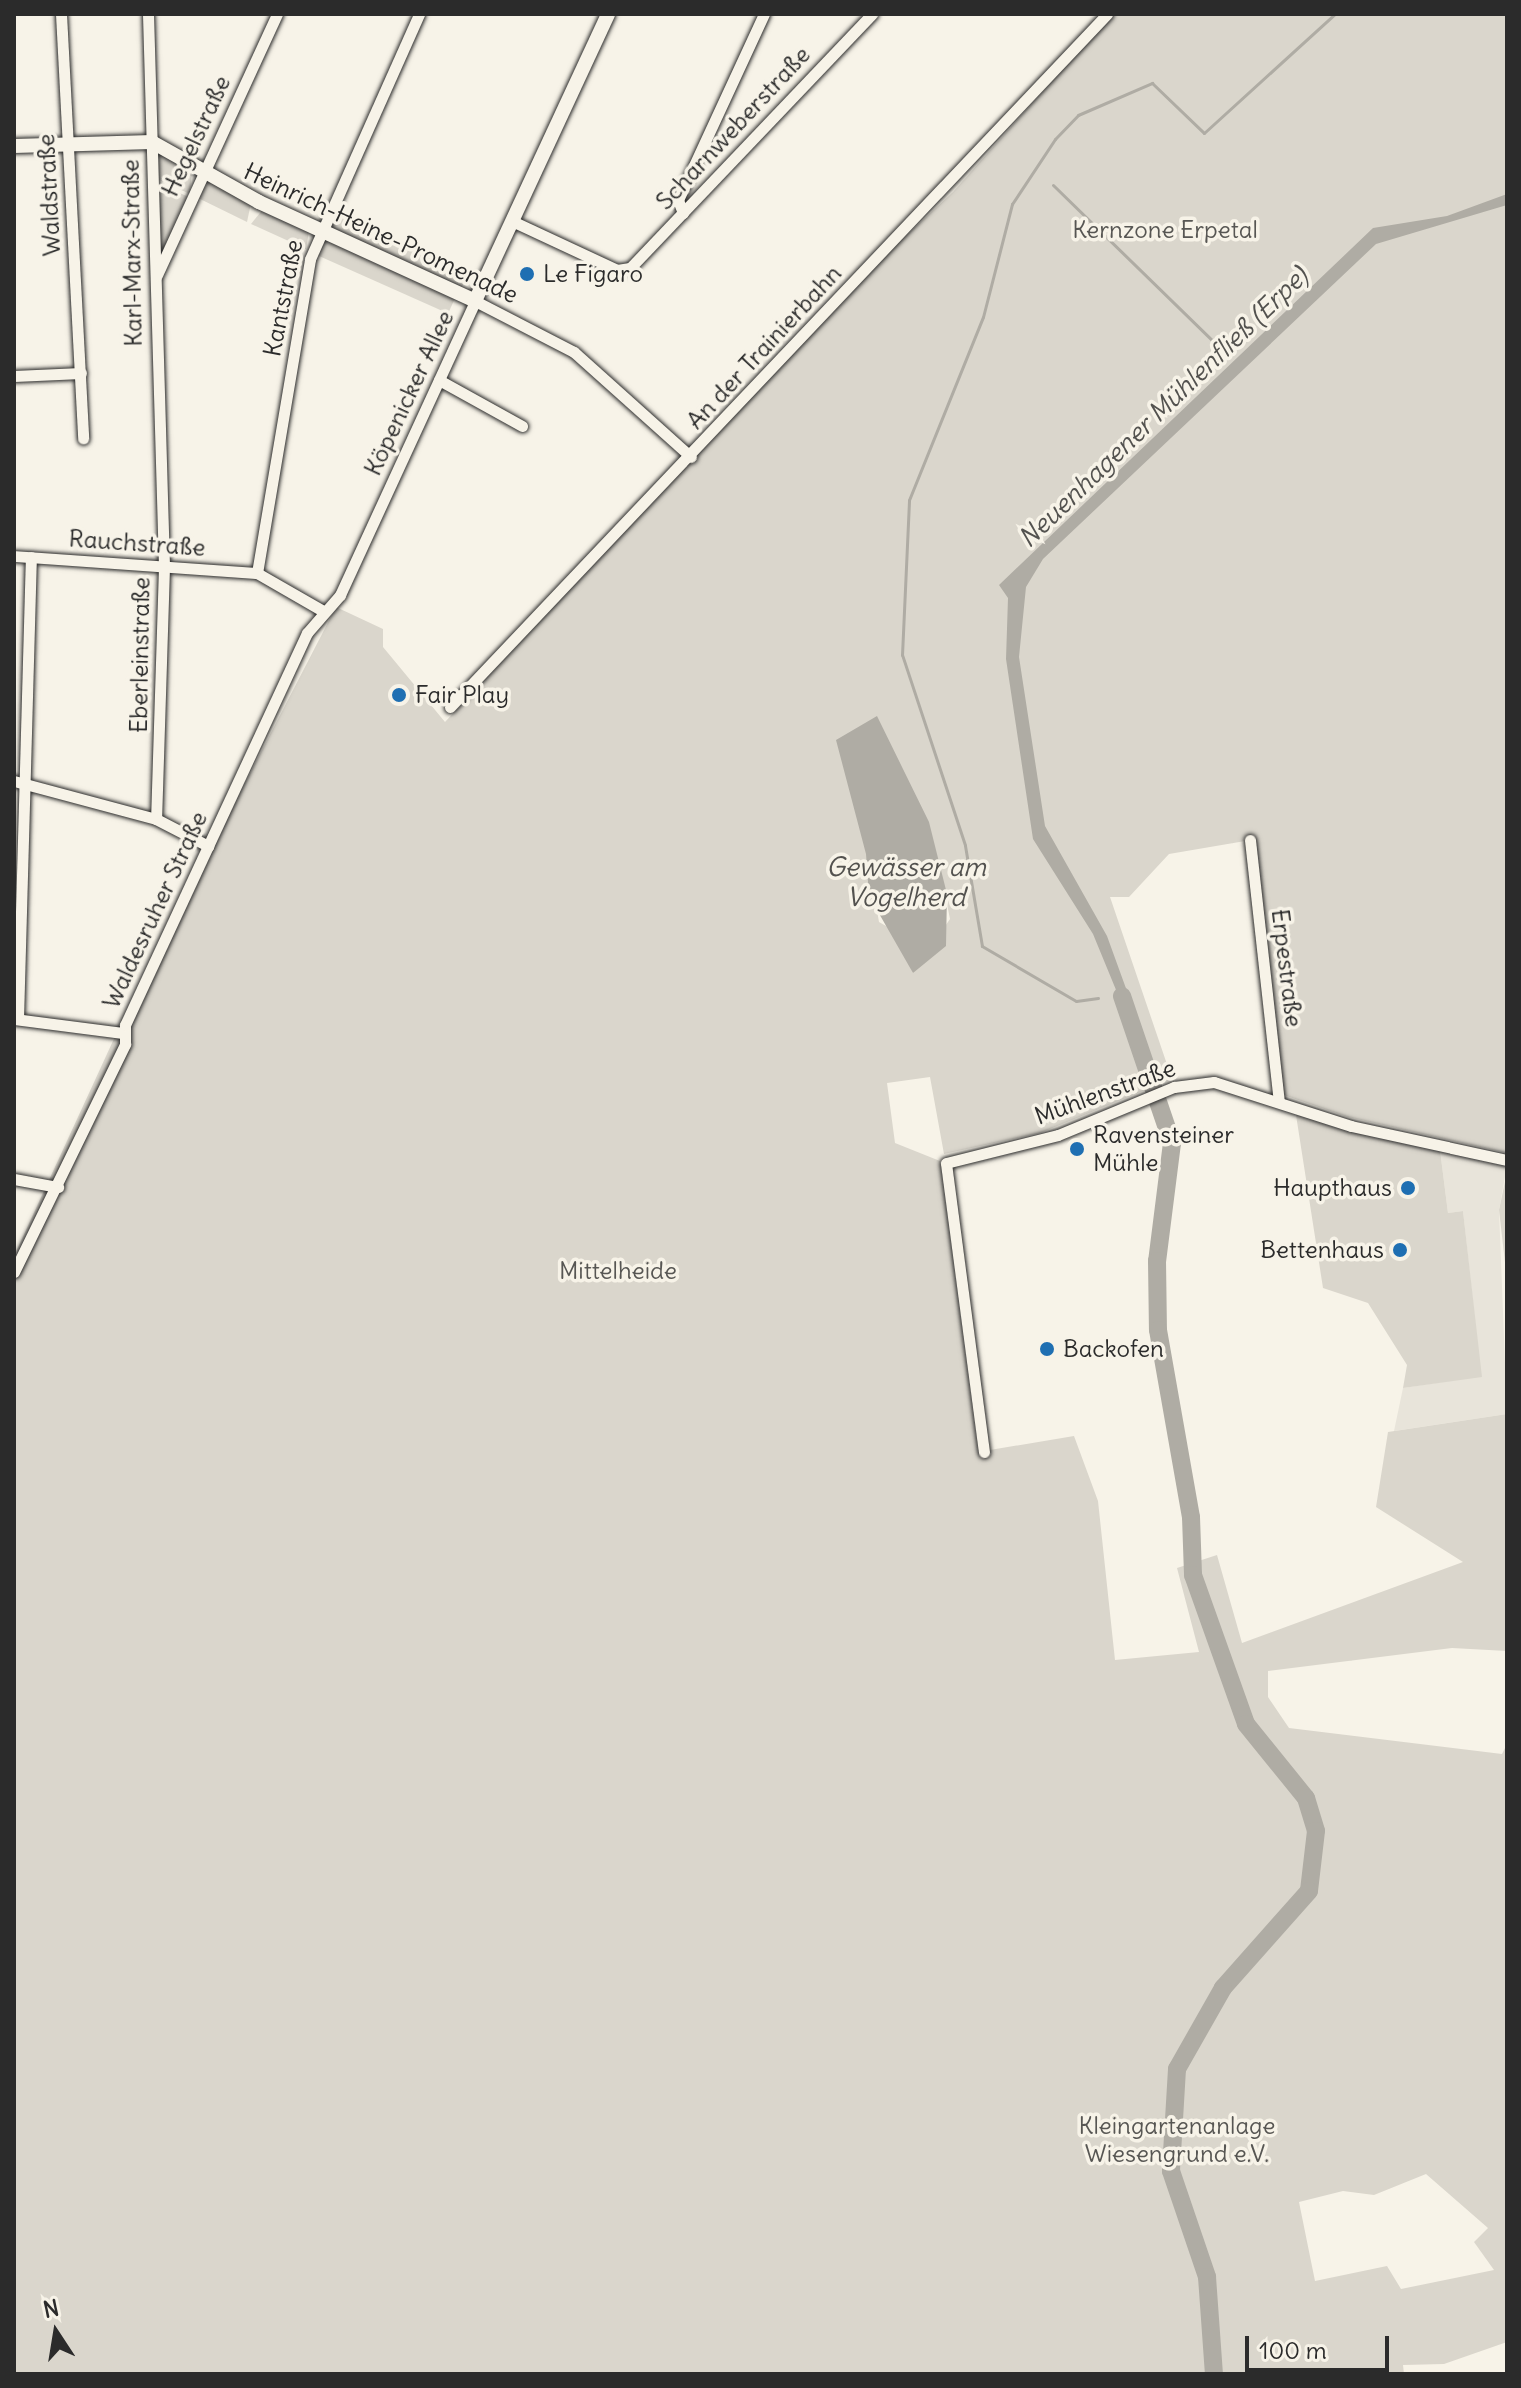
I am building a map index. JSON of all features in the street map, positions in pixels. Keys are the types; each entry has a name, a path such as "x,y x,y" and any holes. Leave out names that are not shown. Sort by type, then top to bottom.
{"street":[{"name":"Waldstraße","path":"61,14 83,438"},
{"name":"Karl-Marx-Straße","path":"148,14 160,491"},
{"name":"Hegelstraße","path":"156,277 277,14"},
{"name":"Kantstraße","path":"257,573 318,231 419,14"},
{"name":"Köpenicker Allee","path":"323,611 340,595 608,14"},
{"path":"683,213 678,200 764,14"},
{"name":"Scharnweberstraße","path":"512,221 625,270 872,14"},
{"name":"An der Trainierbahn","path":"450,707 691,457 1107,14"},
{"name":"Heinrich-Heine-Promenade","path":"15,146 152,142 318,231 475,301 574,352 691,457"},
{"path":"14,376 81,373"},
{"path":"439,380 522,426"},
{"name":"Eberleinstraße","path":"156,819 164,567 160,491"},
{"name":"Rauchstraße","path":"14,556 257,573 323,611"},
{"path":"31,557 29,783 16,1019 123,1033"},
{"name":"Waldesruher Straße","path":"14,1272 125,1044 123,1033 208,846 323,611"},
{"path":"14,781 156,819 208,846"},
{"name":"Erpestraße","path":"1250,840 1279,1101"},
{"name":"Mühlenstraße","path":"984,1452 946,1163 1058,1135 1169,1089 1226,1083 1351,1126 1507,1160"},
{"path":"14,1179 58,1187"}],"shaded area":[{"path":"1440,1150 1507,1166 1499,1210 1507,1414 1394,1431 1403,1388 1481,1376 1463,1211 1448,1213"}],"green space":[{"path":"1112,14 1507,14 1507,1153 1348,1117 1281,1094 1251,840 1169,854 1129,897 1110,897 1172,1079 1040,1133 944,1154 930,1077 887,1083 895,1143 940,1161 978,1452 1074,1436 1098,1501 1115,1660 1199,1652 1177,1568 1217,1555 1242,1643 1463,1562 1376,1507 1388,1432 1507,1414 1507,1651 1452,1648 1268,1671 1268,1697 1289,1728 1502,1754 1507,1744 1507,2342 1444,2364 1403,2365 1404,2374 14,2374 14,1256 124,1017 336,607 383,629 383,647 445,722 878,262 953,192","holes":["867,854 938,859 950,919 913,973 895,931 879,922","1426,2174 1488,2228 1474,2242 1494,2270 1401,2289 1387,2266 1315,2281 1299,2202 1343,2191 1374,2195"]},
{"path":"160,151 192,169 190,194 157,179"},
{"path":"210,181 251,203 247,222 196,197"},
{"path":"156,183 189,197 165,250 158,247"},
{"path":"264,208 309,231 306,249 251,224"},
{"path":"332,213 467,276 461,289 326,226"},
{"path":"323,238 455,297 448,313 316,254"},
{"path":"1296,1115 1440,1150 1448,1213 1463,1211 1482,1377 1403,1388 1407,1365 1368,1303 1323,1288"},
{"path":"1507,1172 1507,1280 1499,1210"}],"water":[{"path":"1507,194 1507,205 1376,244 1043,559 1026,587 1019,657 1045,826 1107,936 1136,1016 1128,1019 1093,934 1033,839 1006,659 1008,598 999,585 1373,228 1447,216"},
{"name":"Gewässer am Vogelherd","path":"877,716 929,822 947,894 946,946 913,973 869,896 866,854 836,740"}],"waterway":[{"path":"1098,998 1076,1001 982,946 965,845 902,655 909,500 983,317 1012,204 1055,139 1078,115 1152,83 1204,133 1335,14"},
{"path":"1053,185 1221,349"},
{"name":"Neuenhagener Mühlenfließ (Erpe)","path":"1122,996 1172,1143 1157,1261 1158,1330 1191,1517 1193,1575 1246,1724 1306,1798 1316,1831 1309,1891 1223,1988 1177,2069 1171,2171 1207,2277 1214,2374"}],"place":[{"name":"Le Figaro","path":"527,274"},
{"name":"Fair Play","path":"399,695"},
{"name":"Ravensteiner Mühle","path":"1077,1149"},
{"name":"Haupthaus","path":"1408,1188"},
{"name":"Bettenhaus","path":"1400,1250"},
{"name":"Backofen","path":"1047,1349"}],"park label":[{"name":"Kernzone Erpetal","path":"1165,230"},
{"name":"Mittelheide","path":"618,1271"},
{"name":"Kleingartenanlage Wiesengrund e.V.","path":"1177,2140"}]}
